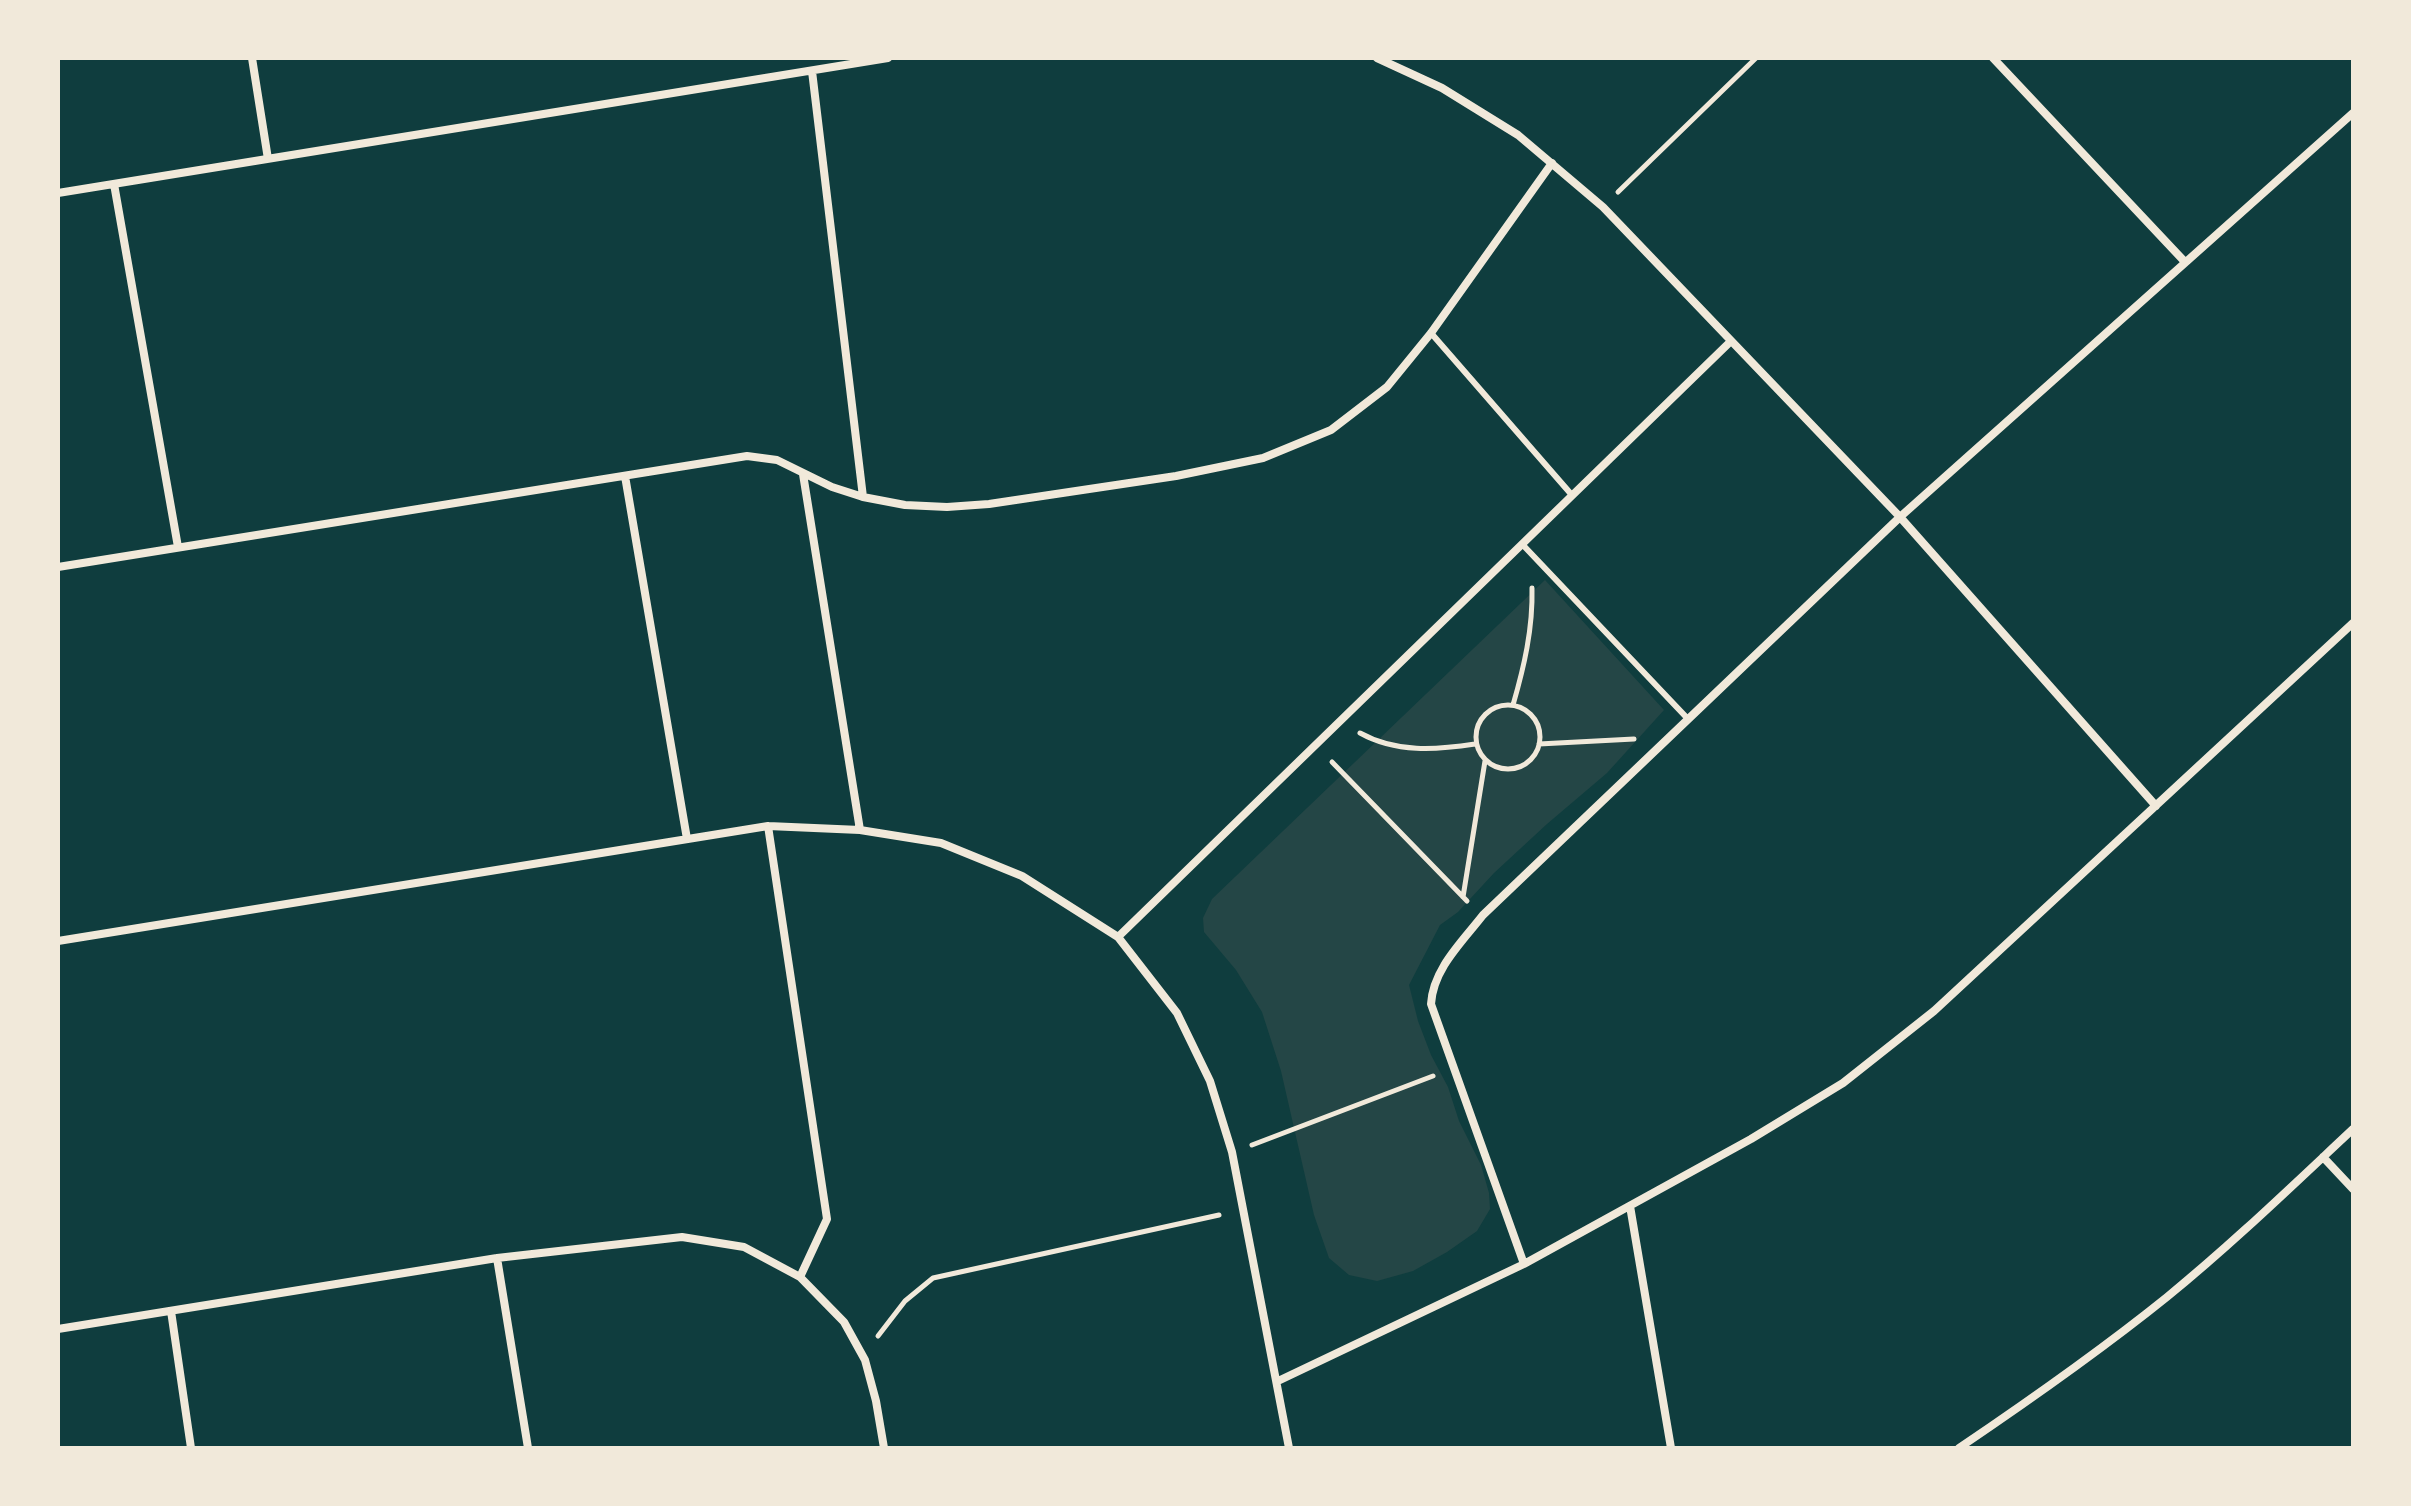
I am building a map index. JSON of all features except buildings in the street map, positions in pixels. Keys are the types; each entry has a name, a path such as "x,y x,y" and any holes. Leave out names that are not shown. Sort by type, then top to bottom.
{"street":[{"path":"252,58 268,159"},
{"path":"58,193 888,58"},
{"path":"1377,58 1442,88 1518,135 1603,207 1900,517 2156,806"},
{"path":"1993,58 2185,262"},
{"path":"812,71 863,497"},
{"path":"1524,1264 1431,1004 1432,988 1438,973 1483,915 1900,517 2353,113"},
{"path":"58,567 747,456 777,460 832,487 863,497 905,505 947,507 989,504 1176,476 1263,458 1331,430 1387,387 1431,333 1552,163"},
{"path":"114,184 178,547"},
{"path":"1118,937 1730,342"},
{"path":"803,474 860,830"},
{"path":"625,476 687,839"},
{"path":"1278,1381 1524,1264 1751,1139 1843,1083 1934,1011 2353,623"},
{"path":"768,826 827,1219 800,1277"},
{"path":"58,941 768,826 860,830 941,843 1022,876 1118,937 1177,1013 1210,1081 1232,1152 1289,1448"},
{"path":"1959,1448 2065,1375 2167,1297 2264,1214 2353,1129"},
{"path":"2323,1157 2353,1189"},
{"path":"1630,1206 1671,1448"},
{"path":"58,1329 497,1258 682,1237 744,1247 800,1277 844,1322 865,1360 884,1448"},
{"path":"497,1258 528,1448"},
{"path":"171,1311 191,1448"}],"lane":[{"path":"1431,333 1571,494"},
{"path":"1522,544 1688,719"}],"path":[{"path":"1603,207 1756,58"},
{"path":"1513,705 1526,656 1532,604 1530,553"},
{"path":"1503,705 1513,705 1523,709 1537,724 1539,744 1535,755 1527,763 1505,770 1485,761 1475,744 1479,723 1485,714 1503,705"},
{"path":"1339,722 1370,739 1405,748 1441,749 1475,744"},
{"path":"1539,744 1669,737"},
{"path":"1315,745 1483,915"},
{"path":"1463,897 1485,761"},
{"path":"1232,1152 1454,1068"},
{"path":"865,1360 905,1301 933,1278 1244,1209"}],"shaded area":[{"path":"1545,580 1664,710 1607,773 1547,824 1494,873 1458,912 1440,925 1409,985 1431,1055 1481,1165 1490,1209 1477,1231 1413,1271 1377,1281 1349,1275 1329,1258 1314,1215 1281,1071 1262,1012 1236,970 1204,932 1203,918 1212,899"}]}
